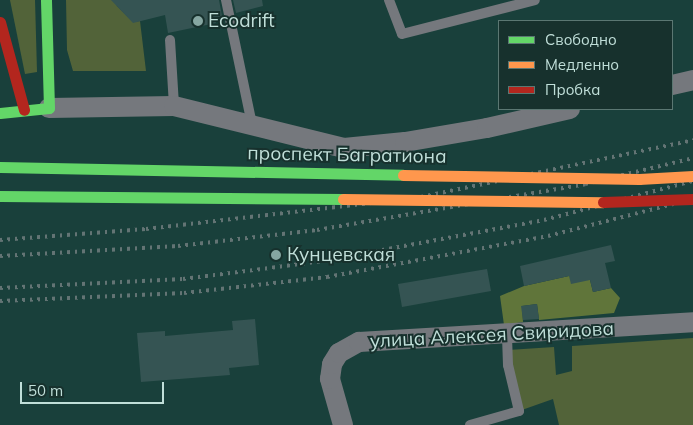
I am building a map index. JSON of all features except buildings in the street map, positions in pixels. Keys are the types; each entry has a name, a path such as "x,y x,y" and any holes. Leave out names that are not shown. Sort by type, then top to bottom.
{"main road":[{"path":"0,113 49,108 46,0"},
{"path":"0,22 24,110"},
{"name":"проспект Багратиона","path":"0,167 639,179 693,176"},
{"path":"0,196 635,202 693,199"}],"street":[{"path":"673,85 693,80"},
{"path":"49,108 174,106 252,124 315,143 344,148 405,142 487,128 566,110"},
{"name":"улица Алексея Свиридова","path":"343,425 330,379 332,364 339,353 359,342 693,322"}],"lane":[{"path":"226,0 246,66 252,124"},
{"path":"389,0 402,34 535,0"},
{"path":"170,40 174,106"},
{"path":"470,425 519,411 508,365 507,334"}],"green space":[{"path":"10,0 35,0 37,72 25,74"},
{"path":"66,0 115,0 117,6 133,22 140,21 146,71 73,71 67,50"},
{"path":"569,276 590,280 593,292 611,288 620,298 614,313 539,320 537,304 522,306 523,322 504,325 500,296 524,286"},
{"path":"693,338 693,425 559,425 553,399 519,411 508,350 554,347 556,375 572,371 572,346"}],"railway":[{"path":"0,240 146,229 421,197 693,140"},
{"path":"0,256 178,246 317,230 585,184 693,158"},
{"path":"0,288 183,279 323,261 544,220 693,181"},
{"path":"0,301 184,293 327,277 548,236 693,199"}],"traffic: fast":[{"path":"0,113 49,108 46,0"},
{"path":"0,167 403,175"},
{"path":"0,196 343,199"}],"traffic: jam":[{"path":"0,22 24,110"},
{"path":"603,202 693,199"}],"traffic: slow":[{"path":"403,175 639,179 693,176"},
{"path":"343,199 603,202"}],"place":[{"name":"Ecodrift","path":"198,21"},
{"name":"Кунцевская","path":"276,255"}]}
